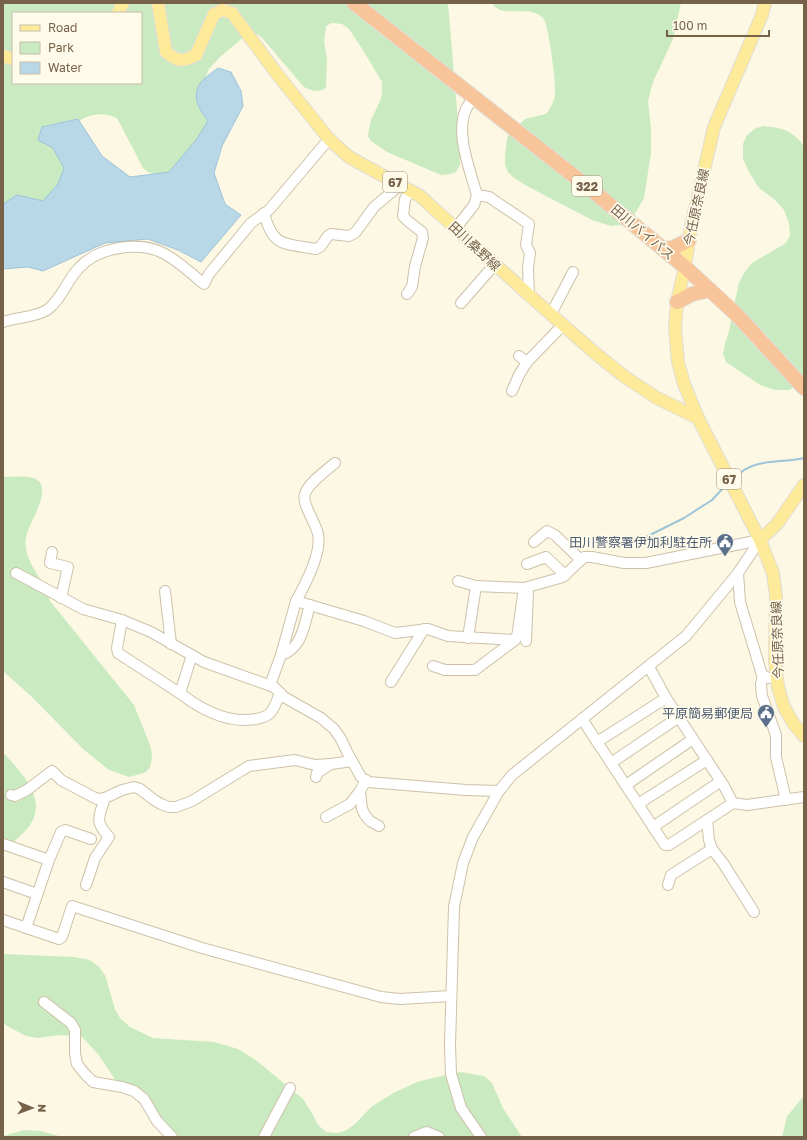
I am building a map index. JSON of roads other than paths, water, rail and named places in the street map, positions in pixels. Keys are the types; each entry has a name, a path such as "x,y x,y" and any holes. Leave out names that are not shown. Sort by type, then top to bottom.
{"highway":[{"name":"田川バイパス","path":"354,3 593,191 685,267 738,316 804,388"},
{"path":"663,249 673,248 689,240"},
{"path":"677,302 692,294 710,290"}],"main road":[{"path":"118,12 123,3"},
{"name":"田川桑野線","path":"158,3 166,52 176,60 185,60 196,55 214,14 222,10 232,14 329,139 349,157 420,196 563,325 625,377 657,398 698,418"},
{"name":"今任原奈良線","path":"698,418 684,384 678,362 675,328 677,302 685,267 691,226 714,127 762,15 765,3"},
{"name":"67","path":"698,418 760,540"},
{"path":"760,540 777,524 804,485"},
{"name":"今任原奈良線","path":"760,540 773,572 776,596 775,661 780,696 793,723 804,736"}],"street":[{"path":"456,228 474,204 477,195 462,136 463,116 467,106 474,98"},
{"path":"3,322 36,315 47,309 56,301 79,268 97,255 110,250 126,247 145,247 156,250 166,254 204,284 209,274 251,222 269,210 329,139"},
{"path":"264,213 268,228 276,240 283,243 316,249 320,248 331,234 349,236 355,233 374,207 400,185"},
{"path":"407,294 412,287 415,266 423,238 422,232 403,216 405,199 411,191"},
{"path":"477,195 489,197 529,224 526,244 530,253 528,268 529,294"},
{"path":"467,300 495,264"},
{"path":"551,314 573,272"},
{"path":"512,390 527,362 563,325"},
{"path":"519,356 527,362"},
{"path":"270,685 281,655 296,601 315,561 319,536 304,501 304,494 308,487 335,463"},
{"path":"534,542 547,532 555,535 581,560"},
{"path":"458,580 476,586 526,587 563,577 584,557 624,563 646,563 760,540"},
{"path":"481,1137 461,1108 451,1074 450,1045 454,907 463,863 473,837 499,791 512,775 686,636 738,573 760,540"},
{"path":"52,552 50,563 68,567 61,598"},
{"path":"527,564 546,557 565,575"},
{"path":"16,573 83,609 122,620 151,632 204,662 274,686 284,697 320,718 334,729 361,777 368,782 466,790 499,791"},
{"path":"738,573 740,602 763,676 761,684 762,696 776,735 776,757 786,800"},
{"path":"468,638 476,586"},
{"path":"433,666 445,670 475,670 514,640 516,637 526,587"},
{"path":"526,587 526,641"},
{"path":"165,591 171,644"},
{"path":"296,601 364,620 395,633 428,629 448,636 514,640"},
{"path":"281,655 294,649 300,640 310,605"},
{"path":"122,620 117,648 118,653 195,704 230,719 245,721 262,718 270,714 280,693"},
{"path":"391,682 424,629"},
{"path":"181,694 192,655"},
{"path":"649,667 666,698 721,781 733,803"},
{"path":"763,676 766,678 777,678"},
{"path":"597,742 666,698"},
{"path":"611,763 678,717"},
{"path":"582,719 665,845 669,845 733,803 747,806 804,797"},
{"path":"626,785 693,739"},
{"path":"11,795 15,796 27,790 52,771 61,780 97,799 105,798 122,790 134,787 140,789 161,804 169,807 176,807 192,801 249,766 295,760 314,765 352,761"},
{"path":"638,804 707,760"},
{"path":"316,777 317,773 331,764"},
{"path":"326,817 350,804 366,780"},
{"path":"653,827 721,781"},
{"path":"360,791 364,815 370,821 379,826"},
{"path":"86,885 95,858 109,837 101,828 98,819 105,798"},
{"path":"707,820 709,840 712,849 723,863 754,912"},
{"path":"26,928 49,860 61,832 64,830 91,839"},
{"path":"3,844 49,860"},
{"path":"668,885 671,875 712,849"},
{"path":"3,882 38,894"},
{"path":"3,920 59,939 62,937 72,906 202,948 381,997 400,999 451,996"},
{"path":"44,1002 70,1023 76,1030 75,1054 77,1064 85,1074 93,1082 122,1087 134,1091 144,1099 157,1121 172,1137"},
{"path":"264,1137 290,1088"},
{"path":"414,1137 427,1132 438,1137"}],"water":[{"path":"218,68 231,72 241,91 243,106 222,146 214,173 225,204 241,215 201,262 178,250 148,239 105,243 43,271 28,267 3,269 3,204 17,195 43,201 58,184 64,168 53,148 38,140 42,127 78,119 102,156 130,177 169,172 196,140 208,121 201,111 196,95 199,85"}],"waterway":[{"path":"734,478 742,471 759,464 804,458"},
{"path":"594,540 635,540 646,537 684,518 712,500 726,485"}],"place":[{"name":"田川警察署伊加利駐在所","path":"725,557"},
{"name":"平原簡易郵便局","path":"766,728"}]}
